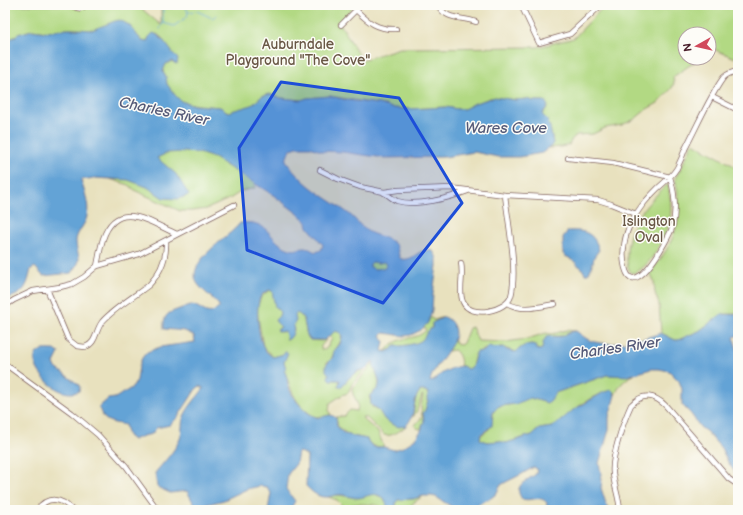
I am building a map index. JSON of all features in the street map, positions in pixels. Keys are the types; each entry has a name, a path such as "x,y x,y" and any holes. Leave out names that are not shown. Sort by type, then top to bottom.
{"street":[{"path":"71,5 79,9 86,5"},
{"path":"341,25 361,5"},
{"path":"438,5 442,12 448,15 476,22"},
{"path":"521,5 539,43 570,34 601,5"},
{"path":"356,10 374,26 396,30"},
{"path":"670,177 674,194 675,210 669,236 660,252 646,270 641,275 630,277 625,269 624,249 627,231 636,214 648,198 670,177 677,168 712,97 725,76 738,71"},
{"path":"712,97 738,110"},
{"path":"568,158 613,163 670,177"},
{"path":"320,170 338,179 360,187 384,192 451,188 505,195 598,200 636,214"},
{"path":"384,192 395,200 423,202 448,198 470,191"},
{"path":"461,263 463,273 462,300 466,308 474,312 478,312 502,307 507,303 512,292 513,268 505,195"},
{"path":"5,306 33,291 72,284 84,277 97,266 131,257 166,241 176,234 234,205"},
{"path":"97,266 103,239 109,226 117,218 123,216 135,217 176,234"},
{"path":"47,289 68,339 77,346 85,348 93,342 98,328 108,316 155,279 164,262 166,254 166,241"},
{"path":"507,303 516,307 532,308 555,304"},
{"path":"5,364 94,431 126,466 158,510"},
{"path":"620,510 613,474 615,452 631,405 646,397 655,397 666,406 729,479 738,485"},
{"path":"37,510 45,502 51,500 61,501 72,510"}],"highlighted area":[{"path":"281,82 399,98 462,203 383,303 247,250 239,148"}],"green space":[{"name":"Auburndale Playground \"The Cove\"","path":"5,5 137,5 161,25 161,5 356,5 339,22 362,60 400,48 538,47 574,38 605,5 738,5 738,59 717,51 717,26 677,26 677,66 689,66 673,77 674,83 672,88 658,103 647,109 635,119 622,125 605,128 593,134 577,135 572,139 569,145 549,148 552,136 542,114 547,108 543,101 489,98 464,109 446,107 410,109 392,108 385,105 330,96 301,100 276,96 274,103 228,112 220,107 197,105 171,100 162,76 164,42 162,38 157,34 149,37 147,42 142,41 129,25 92,30 65,29 47,32 32,30 18,34 5,43"},
{"path":"693,143 738,168 738,311 736,314 722,314 699,331 675,340 661,333 659,304 655,293 654,281 650,273 672,240 676,229 679,206 675,178"},
{"path":"173,148 215,156 255,183 255,188 242,191 207,209 180,211 136,191 129,185 103,177"},
{"name":"Islington Oval","path":"668,184 671,210 670,219 665,234 651,259 638,271 632,273 628,267 627,260 630,234 645,207"},
{"path":"384,261 387,264 385,268 373,269 370,267 372,262 380,263"},
{"path":"269,290 272,291 275,304 280,311 280,315 275,321 281,327 278,329 281,332 285,331 289,339 294,330 293,326 295,322 295,315 297,313 303,318 310,340 322,341 327,339 321,346 321,350 326,349 332,339 329,337 335,331 340,332 341,340 330,361 327,362 326,367 328,374 333,380 340,380 339,387 341,387 355,374 366,369 352,384 348,393 330,403 329,410 331,415 316,417 310,414 298,403 284,370 286,368 284,362 286,356 284,354 273,357 263,346 257,308 261,297"},
{"path":"430,317 434,320 444,317 432,324 432,328 423,340 410,345 395,346 392,349 383,352 400,340 415,337 423,333 426,330 424,327 428,323"},
{"path":"472,327 478,341 505,342 527,339 546,333 552,334 567,330 576,331 562,336 553,336 542,349 539,350 534,344 524,346 516,352 501,347 494,348 489,346 475,354 472,367 467,369 460,366 459,355 456,351 448,351 454,338 456,344 460,345 463,343 469,328"},
{"path":"373,363 377,376 378,388 369,396 372,407 377,408 393,424 406,426 399,432 384,435 367,418 362,417 378,432 384,447 374,446 370,444 367,439 344,432 338,427 336,417 344,416 350,410 357,411 357,402 352,389"},
{"path":"607,375 634,375 622,383 615,395 614,392 604,392 583,403 552,427 539,429 532,435 506,443 499,441 487,442 481,440 480,438 482,435 491,426 494,412 499,406 516,404 530,398 544,402 552,398 555,393"},
{"path":"423,390 426,391 428,399 425,411 423,413 424,421 421,429 416,428 415,425 422,417 421,407 423,395 413,417 416,398"},
{"path":"375,494 384,499 387,505 386,510 381,510 376,505 354,504 350,505 344,510 341,510 341,504 337,500 328,497 338,495 356,497"},
{"path":"423,496 412,504 411,510 396,510 396,502 398,500 413,499"}],"water":[{"path":"120,20 129,25 142,41 147,42 153,33 160,37 166,44 178,59 177,64 172,61 166,64 163,71 166,76 167,84 181,101 194,105 220,107 228,112 252,105 262,96 270,94 281,98 301,100 330,96 347,100 379,104 392,108 410,109 446,107 464,109 475,103 495,97 516,100 526,99 545,101 548,106 542,114 550,127 553,143 542,153 519,157 498,157 474,152 445,157 385,158 342,152 321,151 310,147 297,147 289,152 286,160 303,180 348,213 366,230 394,243 397,246 401,259 410,258 420,252 428,250 433,251 437,258 437,266 432,310 428,323 421,330 411,335 404,336 384,333 381,335 384,342 382,351 386,352 394,346 417,343 432,328 432,323 444,317 447,318 453,325 455,332 454,339 432,375 430,382 452,368 463,366 467,369 472,367 476,352 484,351 489,346 494,348 503,347 507,350 516,352 520,348 533,344 536,345 536,349 539,350 542,349 546,337 561,337 576,331 585,338 595,342 611,344 629,342 661,333 678,340 699,331 722,314 738,315 738,336 735,336 734,339 738,352 738,477 721,448 707,432 700,427 691,414 682,405 682,389 679,381 669,371 651,369 628,376 607,375 555,393 551,400 547,403 530,398 516,404 499,406 493,412 492,426 481,434 481,440 487,442 499,441 506,443 532,435 539,429 552,427 573,410 604,392 611,390 615,395 609,417 609,430 599,463 602,479 601,488 608,510 546,510 547,503 544,500 522,499 519,494 520,487 525,481 536,474 537,469 534,467 501,485 496,494 470,510 457,510 436,497 423,496 413,499 398,500 396,502 396,510 386,510 387,505 384,499 374,494 354,498 341,495 321,497 316,494 306,486 307,456 298,452 296,464 288,474 286,489 295,501 290,510 268,510 271,493 267,487 260,486 247,489 224,500 200,506 194,504 187,491 170,493 157,487 155,473 177,445 181,435 182,422 185,415 204,388 200,386 196,389 178,417 170,425 156,428 152,434 133,440 128,436 125,425 105,419 99,407 108,399 115,398 133,387 137,380 142,358 147,352 160,347 195,342 194,336 185,331 164,329 166,317 168,314 189,305 196,306 206,312 212,312 220,307 197,283 195,275 197,266 210,250 240,223 258,224 283,246 292,250 307,248 316,252 321,250 323,245 308,227 307,222 297,213 273,195 214,158 199,153 167,153 157,158 176,174 189,195 178,199 163,198 147,187 128,180 95,178 81,180 88,211 85,222 76,238 79,260 76,268 72,273 43,276 35,267 31,269 24,289 17,295 5,299 5,43 18,34 32,30 47,32 65,29 92,30","holes":["372,262 384,262 387,264 385,268 375,269 370,267","269,290 272,291 275,307 280,312 279,316 275,320 281,327 277,330 280,332 285,331 287,340 293,334 293,326 296,321 295,315 297,313 303,318 310,340 325,340 335,331 341,333 342,337 340,344 334,351 332,359 326,365 326,371 329,374 328,378 330,380 340,380 338,387 341,387 358,371 366,369 373,361 379,383 378,387 370,395 371,405 378,409 384,419 393,425 399,427 406,426 412,417 417,395 420,391 426,391 428,393 428,400 423,413 424,421 421,431 414,440 403,447 394,450 384,447 374,447 367,439 350,436 342,432 337,426 335,417 331,415 316,417 311,415 303,408 295,399 288,385 284,370 286,368 284,362 288,353 286,351 284,354 273,357 264,348 260,337 258,322 259,300 261,296"]},
{"path":"568,231 588,233 597,244 599,250 594,257 592,267 588,274 585,274 581,267 563,254 563,237"},
{"path":"42,350 55,350 59,353 54,363 56,368 78,384 80,387 79,391 71,393 61,391 52,386 38,371 35,363 35,356"}],"waterway":[{"path":"160,29 163,23 163,5"},
{"path":"186,5 188,12"},
{"path":"163,23 174,26 187,17 188,12 197,11 212,18 217,15"}],"water label":[{"name":"Charles River","path":"164,111"},
{"name":"Wares Cove","path":"506,128"},
{"name":"Charles River","path":"615,348"}]}
